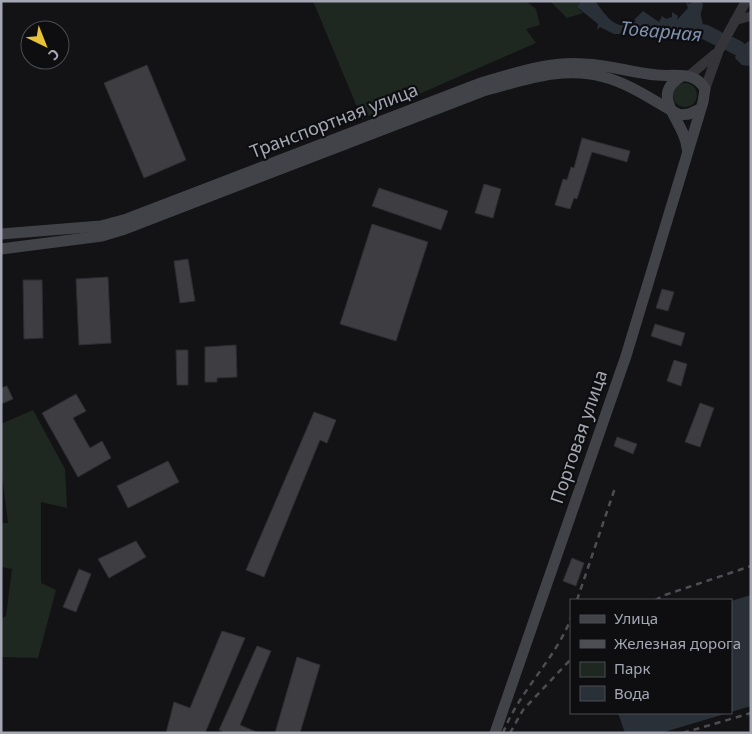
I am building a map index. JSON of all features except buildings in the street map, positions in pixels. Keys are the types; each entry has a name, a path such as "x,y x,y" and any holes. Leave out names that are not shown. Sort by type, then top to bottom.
{"main road":[{"name":"Транспортная улица","path":"1,234 101,226 119,222 481,83 542,66 584,64 658,75 686,76"},
{"name":"Транспортная улица","path":"1,249 102,236 122,230 483,91 533,78 563,72 605,77 680,115 686,115 700,109"},
{"path":"687,150 684,132 670,109 667,91 672,83 686,76 699,81 705,89 700,109"},
{"name":"Портовая улица","path":"495,733 626,356 700,109"}],"street":[{"path":"705,89 719,50 746,1"},
{"path":"734,21 751,16"},
{"path":"686,76 719,50"}],"green space":[{"path":"313,1 526,1 536,9 540,25 526,29 536,43 362,119"},
{"path":"550,1 581,1 577,7 583,13 567,18"},
{"path":"685,83 693,87 697,95 693,103 685,107 677,103 673,95 677,87"},
{"path":"33,410 65,469 67,508 41,502 41,583 56,590 38,658 1,657 1,619 6,616 12,569 1,567 1,523 8,523 1,466 1,424"}],"water":[{"path":"581,1 595,1 612,21 623,25 636,21 634,20 643,11 659,22 662,16 666,19 672,17 672,12 678,16 677,20 688,8 686,2 690,4 692,1 701,1 703,4 701,15 702,29 700,35 694,41 674,34 662,37 656,34 648,37 646,34 614,34 600,27 597,30 598,24 577,7"},
{"path":"751,40 751,66 742,65 735,58 738,48"},
{"path":"751,595 751,706 732,712 732,601"},
{"path":"618,714 725,714 661,733 625,733"}],"waterway":[{"name":"Товарная","path":"683,30 705,32 717,38"},
{"name":"Товарная","path":"730,44 738,48"}],"railway":[{"path":"577,599 615,488"},
{"path":"657,599 751,566"},
{"path":"503,733 518,703 556,648 570,620"},
{"path":"510,733 523,710 570,660"},
{"path":"683,733 751,713"}]}
